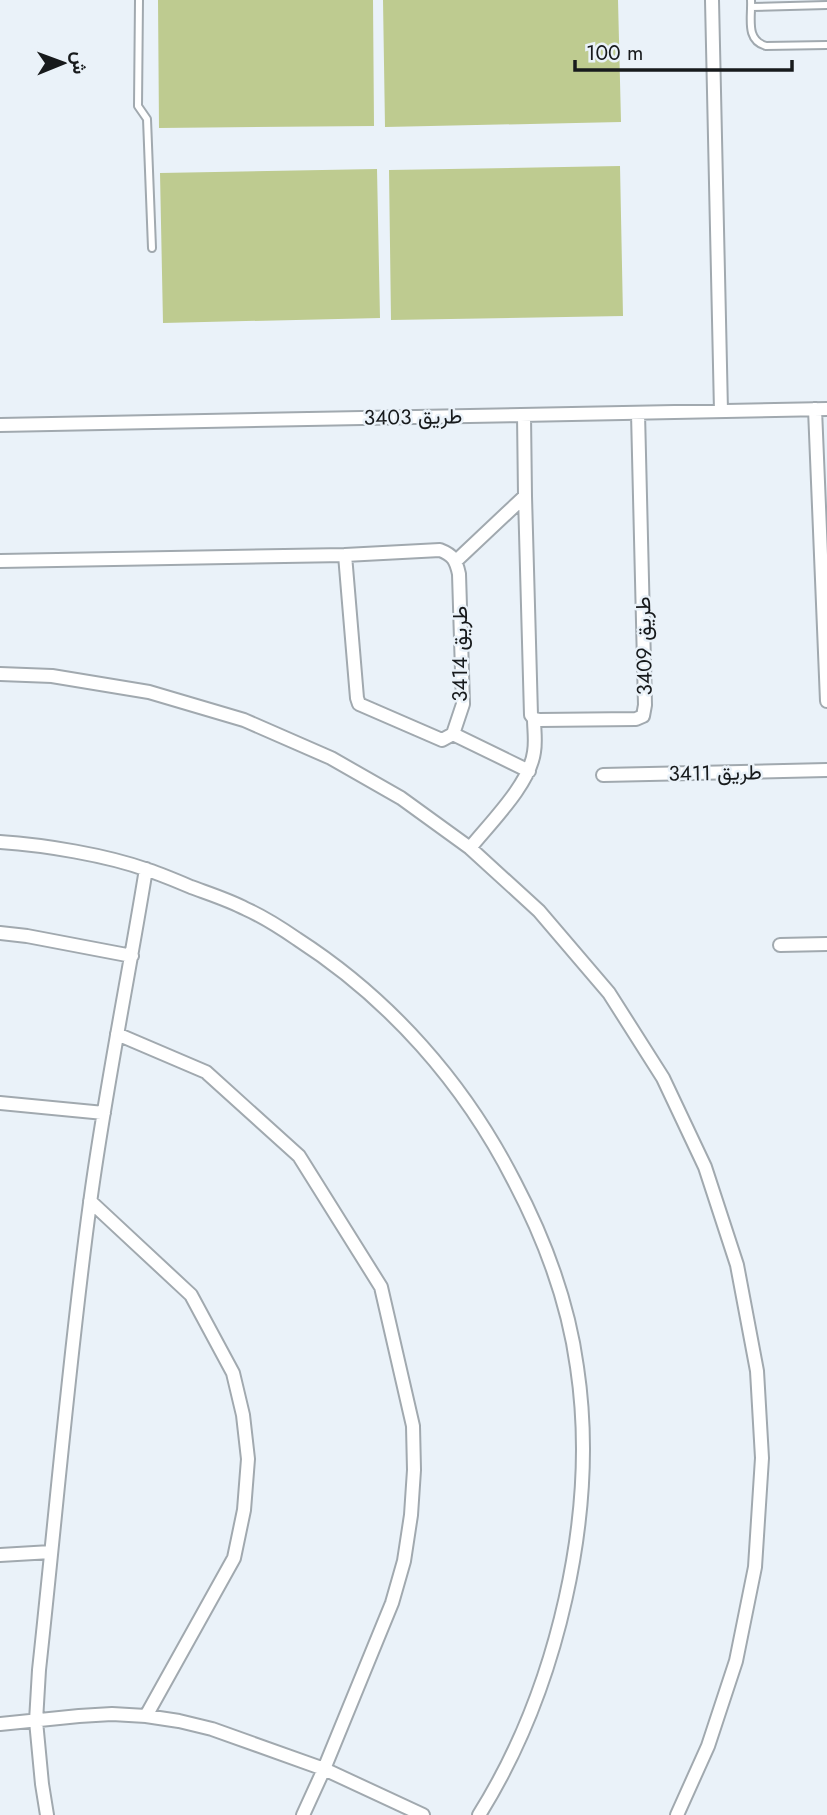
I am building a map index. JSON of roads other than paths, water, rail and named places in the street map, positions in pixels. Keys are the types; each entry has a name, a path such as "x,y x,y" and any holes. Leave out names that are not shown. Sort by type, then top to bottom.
{"street":[{"path":"712,0 721,411"},
{"path":"821,410 827,701"},
{"name":"طريق 3403","path":"0,425 821,410"},
{"name":"طريق 3409","path":"534,719 636,719 643,716 646,705 638,412"},
{"path":"470,848 521,785 529,771 534,752 524,415"},
{"path":"0,561 345,555 440,550 451,554 456,561 525,496"},
{"path":"345,555 359,704 442,740 453,734 529,771"},
{"name":"طريق 3414","path":"453,734 463,704 459,574 456,561"},
{"path":"0,674 52,676 149,692 244,720 342,764 401,798 470,848 539,911 608,993 663,1078 705,1167 737,1265 757,1371 762,1458 755,1567 732,1674 708,1746 677,1815"},
{"name":"طريق 3411","path":"603,775 827,770"},
{"path":"0,842 42,846 146,869 247,909 343,971 400,1022 448,1076 504,1160 533,1218 556,1276 572,1336 581,1397 583,1467 576,1537 564,1608 541,1682 512,1753 479,1815"},
{"path":"47,1815 36,1721 51,1552 90,1201 146,869"},
{"path":"0,933 132,956"},
{"path":"780,945 827,944"},
{"path":"117,1034 206,1072 299,1156 381,1287 413,1426 411,1515 404,1561 392,1602 303,1815"},
{"path":"0,1103 104,1112"},
{"path":"90,1201 191,1295 233,1373 243,1415 248,1460 244,1510 234,1558 146,1716"},
{"path":"0,1555 51,1552"},
{"path":"0,1724 101,1715 146,1716 179,1721 212,1729 324,1769 422,1815"}],"lane":[{"path":"139,0 138,106 148,119 152,248"},
{"path":"827,5 751,4 753,39 757,44 766,47 827,45"}]}
